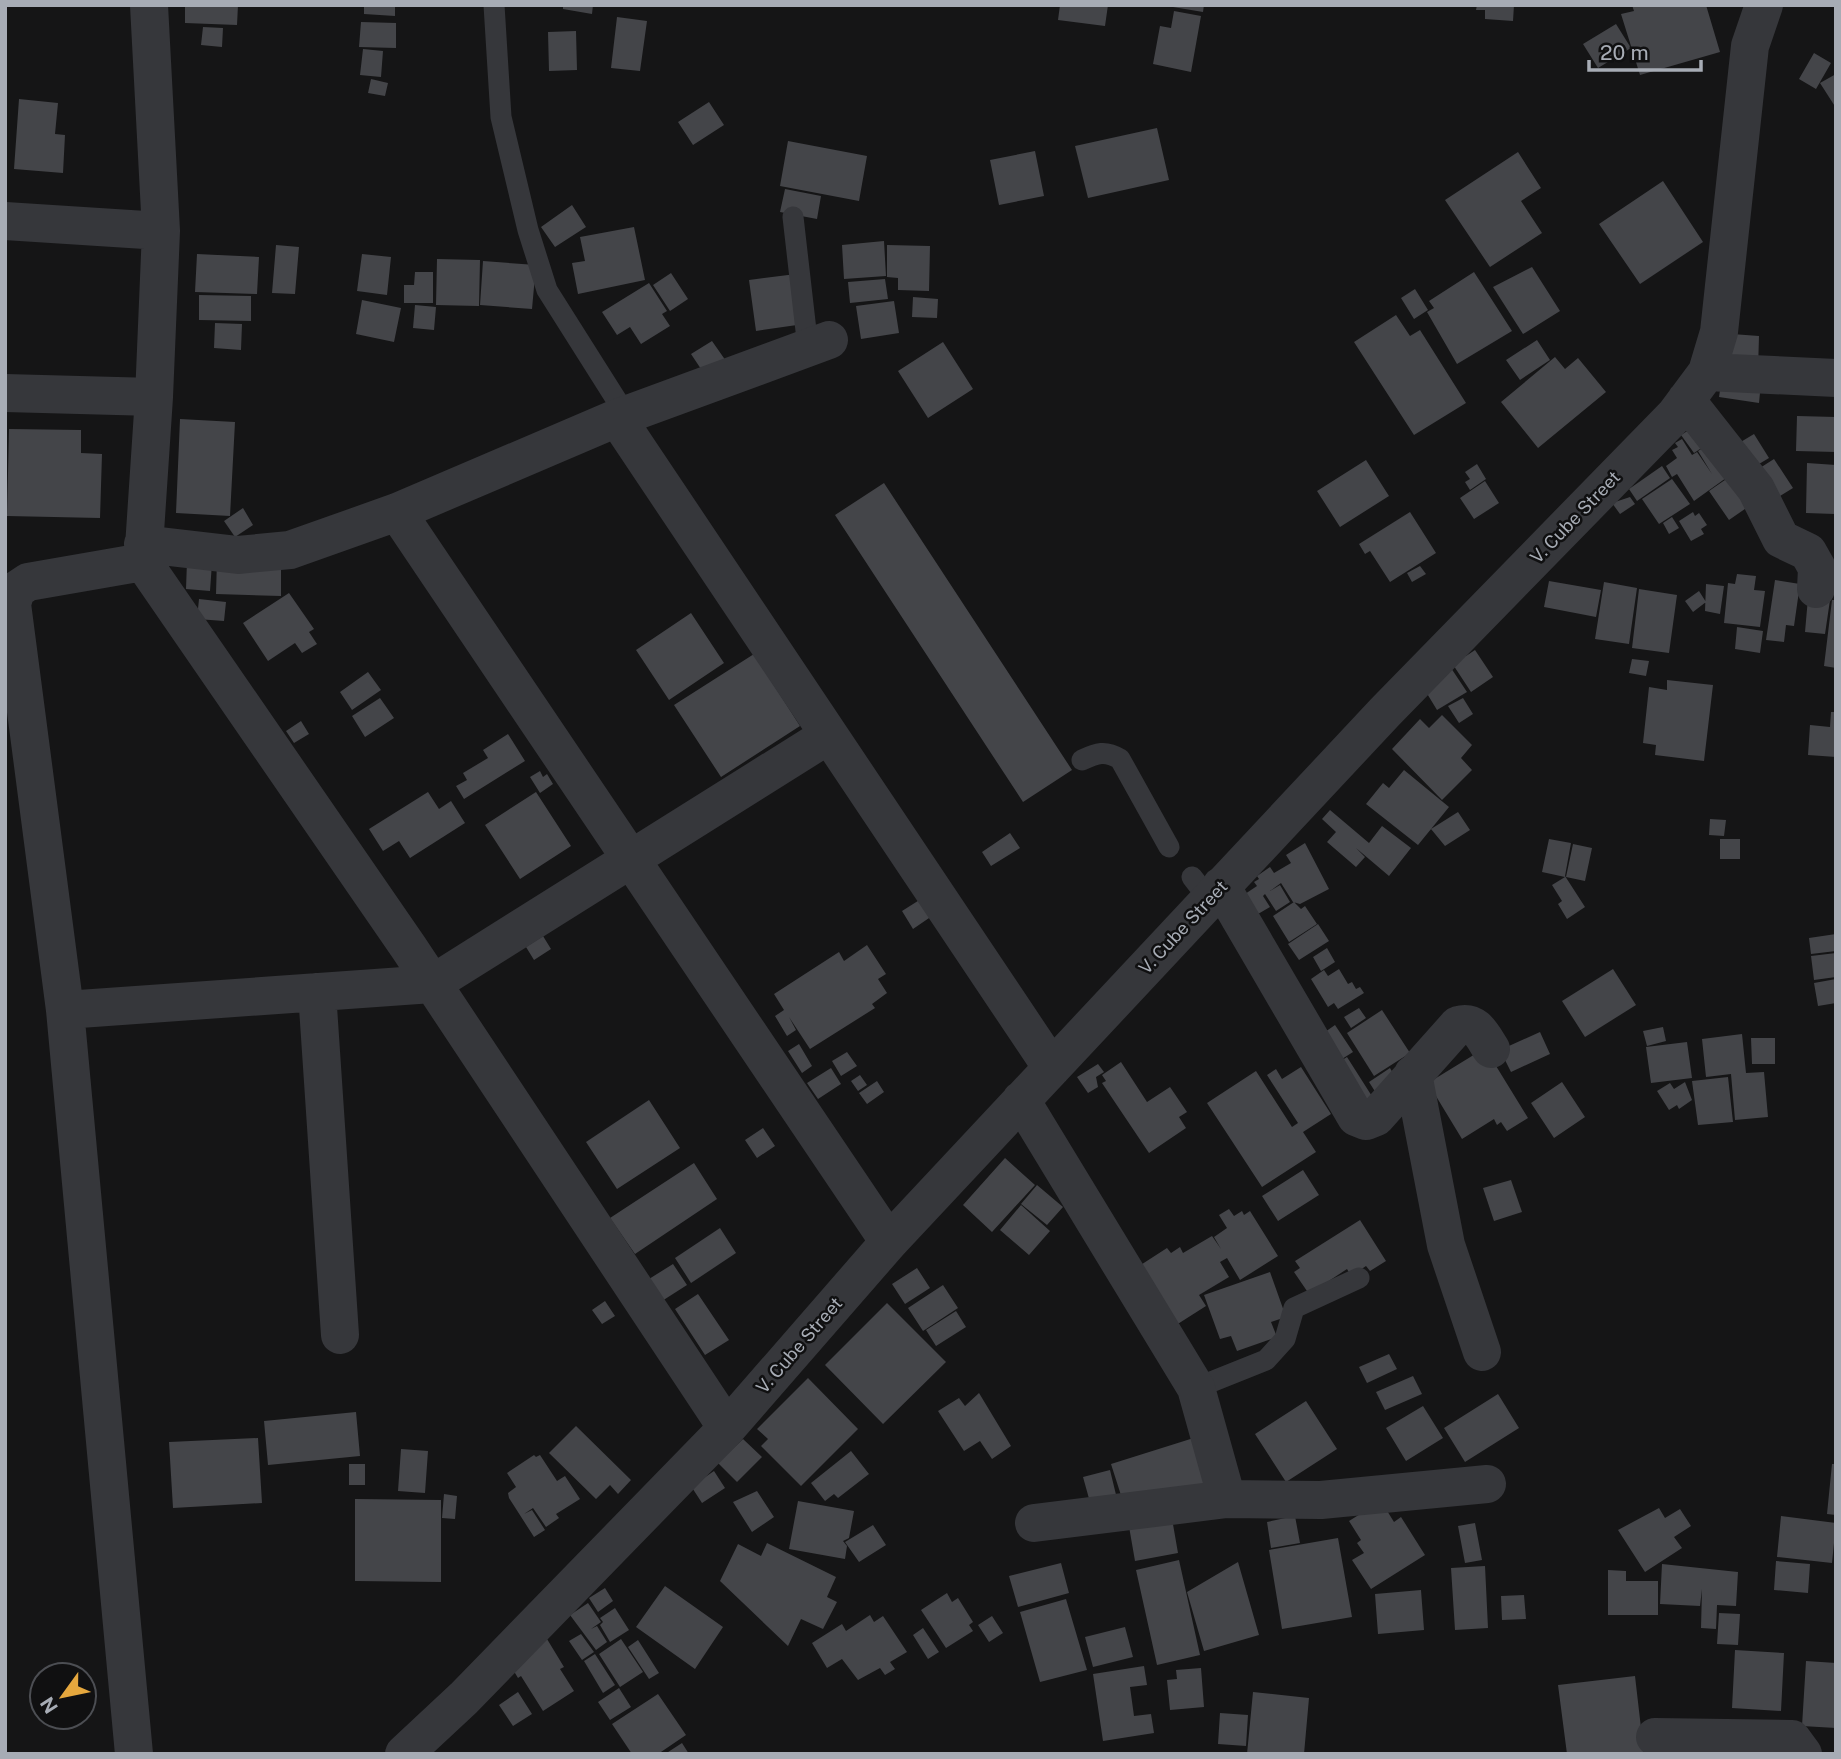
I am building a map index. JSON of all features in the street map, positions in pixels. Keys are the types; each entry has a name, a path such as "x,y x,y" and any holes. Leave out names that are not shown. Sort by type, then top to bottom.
{"street":[{"path":"149,5 161,231 154,397 143,553 727,1428"},
{"name":"V. Cube Street","path":"404,1754 464,1698 727,1428 889,1242 1052,1068 1208,887 1696,386 1719,332 1750,46 1764,5"},
{"path":"5,220 161,231"},
{"path":"134,1754 65,1010 12,604 16,590 28,582 143,553 238,555 290,550 397,512 622,417 819,344"},
{"path":"1816,589 1817,568 1808,552 1781,539 1756,489 1696,386 1836,378"},
{"path":"5,393 154,397"},
{"path":"622,417 827,736 1052,1068"},
{"path":"397,512 889,1242"},
{"path":"65,1010 432,984 827,736"},
{"path":"1208,887 1356,1117 1366,1121 1376,1117 1458,1026 1467,1023 1476,1027 1491,1049"},
{"path":"317,992 340,1335"},
{"path":"1413,1074 1447,1245 1482,1352"},
{"path":"1021,1100 1196,1388 1227,1499"},
{"path":"1034,1523 1227,1499 1321,1500 1487,1484"},
{"path":"1655,1737 1792,1739 1803,1754"}],"lane":[{"path":"494,5 501,117 528,230 547,290 622,417"},
{"path":"793,217 819,344"},
{"path":"1082,760 1099,752 1120,760 1169,848"},
{"path":"1196,1388 1266,1360 1285,1339 1294,1308 1359,1278"}],"building":[{"path":"185,5 238,5 237,25 185,23"},
{"path":"364,5 395,5 395,16 364,14"},
{"path":"563,5 593,5 592,14 563,9"},
{"path":"1060,5 1108,5 1105,26 1058,20"},
{"path":"1161,5 1204,5 1203,12"},
{"path":"1477,5 1514,5 1513,21 1485,19 1485,10 1476,10"},
{"path":"1632,5 1706,5 1720,52 1640,75 1621,14 1634,11"},
{"path":"1174,11 1201,16 1191,72 1153,64 1160,26 1171,28"},
{"path":"617,17 647,21 640,71 611,68"},
{"path":"361,22 396,23 396,48 359,47"},
{"path":"1616,24 1631,48 1598,68 1583,44"},
{"path":"203,27 223,28 222,47 201,45"},
{"path":"576,31 577,70 549,71 548,32"},
{"path":"363,49 383,51 381,77 360,75"},
{"path":"1814,53 1831,63 1816,89 1799,79"},
{"path":"1836,74 1836,108 1820,83"},
{"path":"371,79 388,83 385,96 368,93"},
{"path":"19,99 58,103 55,134 65,135 63,173 14,169"},
{"path":"709,102 724,125 693,145 678,122"},
{"path":"1157,128 1169,180 1088,198 1075,146"},
{"path":"788,141 867,156 859,201 780,186"},
{"path":"1035,151 1044,196 999,205 990,160"},
{"path":"1518,152 1541,188 1521,201 1542,233 1490,267 1445,200"},
{"path":"1663,181 1703,242 1640,284 1599,224"},
{"path":"785,189 821,196 817,219 780,212"},
{"path":"572,205 586,227 555,247 541,227"},
{"path":"634,227 645,280 578,294 572,263 585,261 580,237"},
{"path":"884,241 886,276 844,279 842,245"},
{"path":"276,245 299,247 295,294 272,293"},
{"path":"887,245 930,246 929,291 898,290 898,278 887,277"},
{"path":"197,254 259,257 257,294 195,292"},
{"path":"362,254 391,257 387,295 357,291"},
{"path":"437,259 480,260 479,306 436,305"},
{"path":"483,261 536,265 532,309 480,305"},
{"path":"1532,267 1560,311 1523,334 1493,287"},
{"path":"415,272 433,272 433,303 404,303 404,285 414,285"},
{"path":"1474,272 1512,331 1457,364 1427,312 1434,308 1429,301"},
{"path":"671,273 688,299 670,311 653,285"},
{"path":"796,274 797,325 756,331 749,280"},
{"path":"885,279 888,299 850,303 848,282"},
{"path":"649,283 667,311 662,314 670,326 641,344 630,327 617,335 602,312"},
{"path":"1415,289 1428,310 1414,319 1401,298"},
{"path":"199,295 251,296 251,321 199,320"},
{"path":"913,297 938,299 937,318 912,317"},
{"path":"362,300 401,308 394,342 356,334"},
{"path":"894,301 899,333 861,339 856,306"},
{"path":"415,305 436,307 434,330 413,328"},
{"path":"1396,315 1410,336 1420,330 1466,403 1414,435 1354,342"},
{"path":"215,323 242,324 241,350 214,348"},
{"path":"1732,334 1759,336 1758,370 1731,369"},
{"path":"1537,340 1550,360 1520,380 1506,360"},
{"path":"712,341 726,361 705,375 691,354"},
{"path":"943,342 973,389 928,418 898,371"},
{"path":"1555,357 1565,369 1578,358 1606,392 1538,448 1501,402"},
{"path":"1722,377 1761,382 1759,403 1719,397"},
{"path":"1797,416 1836,417 1836,452 1796,451"},
{"path":"180,419 235,422 230,516 176,513"},
{"path":"1700,423 1712,441 1694,453 1681,435"},
{"path":"9,429 81,430 81,453 102,454 100,518 7,516"},
{"path":"1754,434 1769,458 1749,470 1734,446"},
{"path":"1682,439 1692,455 1697,452 1712,474 1698,451 1712,442 1733,473 1694,501 1677,474 1672,477 1666,466 1677,458 1672,450 1678,447 1675,443"},
{"path":"1774,459 1793,488 1770,502 1752,473"},
{"path":"1366,460 1389,496 1340,527 1317,491"},
{"path":"1807,463 1836,465 1835,514 1806,513"},
{"path":"1477,464 1486,479 1470,490 1465,482 1470,479 1465,472"},
{"path":"1662,466 1670,478 1637,501 1629,489"},
{"path":"1735,473 1755,502 1729,520 1709,491"},
{"path":"1672,479 1690,504 1659,524 1642,499"},
{"path":"1485,481 1499,503 1474,519 1460,498"},
{"path":"884,483 1072,770 1023,802 835,515"},
{"path":"1630,497 1635,504 1620,514 1612,503"},
{"path":"243,508 253,525 235,537 224,521"},
{"path":"1410,512 1436,553 1390,582 1370,551 1365,554 1359,544"},
{"path":"1693,512 1695,516 1699,513 1707,525 1701,529 1704,534 1691,541 1679,521"},
{"path":"1672,517 1679,528 1669,534 1663,523"},
{"path":"217,559 281,561 281,596 216,594"},
{"path":"187,561 212,563 210,591 186,589"},
{"path":"1420,566 1426,574 1412,582 1407,573"},
{"path":"1737,574 1756,576 1754,590 1765,591 1760,627 1724,623 1728,583 1735,584"},
{"path":"1775,580 1800,584 1794,626 1786,625 1784,642 1766,640"},
{"path":"1549,581 1601,590 1596,617 1544,607"},
{"path":"1604,582 1637,588 1629,644 1595,639"},
{"path":"1706,584 1724,586 1720,614 1705,611"},
{"path":"1639,589 1677,595 1669,653 1632,648"},
{"path":"1699,591 1706,602 1693,612 1685,601"},
{"path":"289,593 314,629 309,632 317,644 302,653 295,643 268,661 243,623"},
{"path":"1808,598 1830,600 1825,634 1805,632"},
{"path":"199,599 226,602 224,621 197,619"},
{"path":"1832,600 1836,600 1836,668 1824,666"},
{"path":"691,613 724,663 669,700 636,650"},
{"path":"1737,627 1763,631 1760,653 1735,649"},
{"path":"1475,650 1493,677 1471,692 1446,654 1466,656"},
{"path":"754,654 800,726 721,777 674,705"},
{"path":"1632,659 1649,661 1646,676 1629,673"},
{"path":"1447,662 1467,692 1437,710 1423,687"},
{"path":"368,672 381,690 352,710 340,692"},
{"path":"1667,680 1713,685 1704,761 1655,755 1656,745 1643,743 1649,687 1667,690"},
{"path":"380,698 394,718 365,737 352,716"},
{"path":"1463,698 1473,714 1459,723 1448,706"},
{"path":"1831,712 1836,712 1836,757 1808,755 1810,725 1830,727"},
{"path":"1442,715 1472,745 1461,758 1472,770 1442,800 1392,749 1420,719 1429,728"},
{"path":"301,721 309,734 294,743 286,731"},
{"path":"508,734 525,761 464,799 456,786 467,780 463,773 488,758 483,750"},
{"path":"1404,770 1449,807 1418,845 1366,804 1383,783 1389,788"},
{"path":"540,771 543,777 547,774 553,784 540,793 530,777"},
{"path":"428,792 439,809 451,801 465,823 410,858 399,841 383,851 369,829"},
{"path":"536,792 571,846 520,879 485,825"},
{"path":"1330,810 1369,843 1382,826 1411,848 1389,876 1356,848 1365,857 1356,867 1327,842 1336,832 1322,819"},
{"path":"1458,812 1470,830 1445,846 1431,829"},
{"path":"1710,819 1726,820 1724,836 1709,835"},
{"path":"1010,833 1020,848 991,866 982,852"},
{"path":"1549,839 1571,843 1565,876 1585,907 1567,919 1558,904 1562,901 1552,885 1565,877 1542,872"},
{"path":"1720,839 1740,839 1740,859 1720,859"},
{"path":"1305,843 1329,889 1300,904 1293,902 1281,883 1270,891 1280,885 1290,902 1276,911 1265,894 1263,896 1270,907 1258,914 1245,894 1257,886 1254,882 1259,879 1257,876 1270,867 1274,873 1291,863 1286,855"},
{"path":"1573,844 1592,848 1585,881 1566,877"},
{"path":"921,899 932,916 913,929 902,911"},
{"path":"1294,902 1301,909 1305,906 1317,924 1289,942 1273,916"},
{"path":"1318,924 1329,941 1299,960 1288,944"},
{"path":"1836,934 1836,951 1811,954 1809,938"},
{"path":"543,936 551,949 534,960 526,947"},
{"path":"867,945 886,974 878,979 887,993 872,1004 875,1008 810,1049 789,1017 796,1030 787,1036 775,1016 784,1010 774,994 839,952 844,961"},
{"path":"1327,948 1335,962 1321,971 1313,957"},
{"path":"1836,953 1836,977 1814,980 1811,956"},
{"path":"1339,969 1348,984 1352,982 1356,989 1360,987 1364,993 1338,1009 1334,1003 1328,1007 1311,979 1324,970 1328,976"},
{"path":"1613,969 1636,1005 1585,1037 1562,1001"},
{"path":"1836,979 1836,1003 1818,1006 1814,983"},
{"path":"1359,1008 1366,1018 1351,1028 1344,1017"},
{"path":"1382,1010 1410,1053 1374,1076 1347,1033"},
{"path":"1335,1025 1353,1052 1342,1059 1325,1032"},
{"path":"1663,1027 1666,1041 1647,1046 1643,1031"},
{"path":"1540,1032 1550,1054 1511,1072 1500,1050"},
{"path":"1742,1034 1746,1073 1764,1072 1768,1117 1735,1120 1731,1074 1706,1077 1702,1039"},
{"path":"1751,1038 1775,1038 1775,1064 1752,1064"},
{"path":"1687,1042 1692,1078 1651,1083 1646,1047"},
{"path":"799,1044 812,1066 802,1073 788,1051"},
{"path":"1485,1048 1528,1118 1507,1131 1501,1122 1497,1125 1494,1119 1462,1139 1428,1083"},
{"path":"847,1052 857,1066 841,1076 832,1061"},
{"path":"1347,1057 1375,1101 1363,1110 1334,1065"},
{"path":"1121,1062 1147,1102 1170,1087 1187,1112 1179,1117 1186,1128 1149,1153 1102,1083 1106,1081 1102,1075"},
{"path":"1098,1064 1104,1072 1096,1077 1098,1087 1088,1093 1077,1077"},
{"path":"1301,1067 1331,1114 1303,1132 1316,1152 1262,1187 1207,1103 1256,1071 1292,1127 1298,1123 1267,1075 1276,1069 1282,1079"},
{"path":"831,1068 841,1084 818,1099 807,1083"},
{"path":"1390,1068 1397,1080 1376,1093 1369,1082"},
{"path":"860,1075 867,1085 858,1091 851,1081"},
{"path":"1728,1077 1733,1122 1698,1125 1692,1081"},
{"path":"877,1081 884,1092 867,1104 859,1093"},
{"path":"1562,1082 1585,1117 1554,1138 1531,1103"},
{"path":"1685,1082 1692,1100 1679,1109 1677,1105 1669,1110 1657,1091 1670,1083 1674,1089"},
{"path":"649,1100 680,1148 617,1189 586,1142"},
{"path":"763,1128 775,1146 757,1158 745,1140"},
{"path":"1005,1158 1035,1185 992,1232 963,1205"},
{"path":"694,1163 717,1199 635,1254 610,1218"},
{"path":"1303,1170 1319,1195 1278,1221 1262,1196"},
{"path":"1511,1180 1522,1212 1494,1221 1483,1188"},
{"path":"1037,1185 1063,1207 1047,1225 1021,1204"},
{"path":"1021,1205 1050,1231 1029,1255 1000,1230"},
{"path":"1229,1209 1234,1216 1242,1211 1244,1215 1250,1211 1278,1256 1240,1280 1227,1258 1220,1262 1229,1277 1199,1295 1206,1306 1173,1327 1136,1268 1167,1248 1171,1253 1180,1247 1183,1253 1212,1236 1221,1249 1214,1237 1227,1228 1219,1215"},
{"path":"1360,1220 1386,1261 1370,1271 1366,1266 1351,1276 1347,1269 1309,1294 1294,1272 1300,1268 1295,1261"},
{"path":"720,1228 736,1253 691,1283 675,1258"},
{"path":"673,1264 687,1285 662,1301 649,1279"},
{"path":"917,1268 930,1288 905,1304 892,1284"},
{"path":"1270,1272 1286,1317 1271,1322 1277,1337 1237,1351 1231,1336 1220,1339 1204,1295"},
{"path":"943,1285 958,1308 923,1331 908,1308"},
{"path":"698,1294 729,1340 705,1355 675,1309"},
{"path":"605,1301 615,1316 602,1324 592,1310"},
{"path":"887,1303 946,1362 883,1424 825,1365"},
{"path":"956,1311 966,1327 936,1346 926,1330"},
{"path":"1389,1354 1397,1369 1367,1383 1359,1367"},
{"path":"1413,1376 1422,1394 1385,1410 1376,1392"},
{"path":"808,1378 858,1429 801,1486 761,1446 768,1439 757,1429"},
{"path":"979,1393 1011,1446 992,1459 980,1441 964,1451 938,1411 959,1398 965,1406"},
{"path":"1498,1394 1519,1428 1465,1462 1444,1428"},
{"path":"1306,1401 1337,1449 1286,1482 1255,1434"},
{"path":"1423,1406 1443,1438 1406,1461 1386,1428"},
{"path":"356,1412 360,1456 268,1465 264,1421"},
{"path":"576,1426 631,1480 618,1494 610,1485 596,1499 549,1453"},
{"path":"1200,1436 1215,1484 1126,1511 1111,1464"},
{"path":"258,1438 262,1503 173,1508 169,1442"},
{"path":"743,1439 762,1457 737,1482 718,1463"},
{"path":"401,1449 428,1451 425,1493 398,1491"},
{"path":"851,1451 869,1474 838,1498 834,1494 825,1501 811,1483"},
{"path":"534,1455 540,1455 557,1481 565,1476 580,1499 556,1514 559,1518 546,1527 533,1508 524,1514 532,1510 545,1530 534,1537 509,1498 508,1493 516,1487 507,1473"},
{"path":"349,1464 365,1464 365,1485 349,1485"},
{"path":"1832,1464 1836,1464 1836,1515 1827,1514"},
{"path":"1110,1470 1119,1507 1093,1513 1083,1477"},
{"path":"714,1471 725,1488 702,1503 689,1483 698,1482"},
{"path":"757,1491 774,1517 752,1532 733,1502"},
{"path":"444,1494 457,1496 455,1519 442,1518"},
{"path":"355,1499 441,1500 441,1582 355,1581"},
{"path":"798,1501 854,1511 849,1538 843,1541 847,1546 845,1559 789,1549"},
{"path":"1381,1501 1394,1522 1401,1517 1425,1555 1371,1589 1352,1560 1364,1553 1357,1543 1361,1540 1349,1521"},
{"path":"1170,1507 1178,1553 1135,1561 1127,1515"},
{"path":"1659,1508 1665,1518 1680,1509 1691,1526 1674,1537 1682,1548 1645,1572 1618,1530"},
{"path":"1295,1516 1300,1543 1271,1548 1267,1522"},
{"path":"1781,1516 1836,1523 1832,1563 1777,1557"},
{"path":"1475,1523 1482,1560 1465,1563 1458,1526"},
{"path":"873,1525 886,1545 859,1562 845,1542"},
{"path":"1338,1538 1352,1617 1282,1629 1269,1550"},
{"path":"767,1543 836,1577 827,1597 837,1602 823,1629 801,1619 788,1646 720,1581 738,1544 761,1556"},
{"path":"1179,1560 1200,1655 1157,1665 1136,1570"},
{"path":"1776,1561 1810,1564 1808,1593 1774,1590"},
{"path":"1238,1562 1259,1635 1204,1651 1187,1592"},
{"path":"1061,1563 1069,1593 1018,1607 1009,1576"},
{"path":"1662,1564 1738,1572 1736,1606 1717,1605 1716,1629 1701,1628 1702,1589 1700,1606 1660,1604"},
{"path":"1485,1566 1488,1628 1455,1630 1451,1568"},
{"path":"1608,1570 1626,1571 1626,1581 1658,1581 1658,1615 1608,1615"},
{"path":"665,1586 723,1627 695,1669 636,1627"},
{"path":"605,1588 613,1601 598,1612 589,1598"},
{"path":"1421,1590 1424,1630 1378,1634 1375,1594"},
{"path":"947,1593 952,1602 958,1598 973,1622 969,1625 973,1631 946,1648 921,1610"},
{"path":"1524,1595 1526,1619 1502,1620 1501,1596"},
{"path":"1066,1599 1087,1670 1040,1682 1020,1612"},
{"path":"588,1603 601,1622 591,1629 597,1626 607,1642 596,1650 570,1615"},
{"path":"615,1608 629,1630 610,1642 600,1625 603,1622 600,1618"},
{"path":"1719,1613 1740,1614 1738,1645 1717,1644"},
{"path":"870,1615 874,1622 883,1616 907,1652 890,1662 895,1669 885,1675 880,1668 858,1680 842,1659 827,1668 812,1643 842,1624 846,1631"},
{"path":"992,1616 1003,1633 989,1642 978,1625"},
{"path":"1125,1627 1133,1657 1093,1667 1085,1637"},
{"path":"923,1628 939,1652 928,1659 913,1635"},
{"path":"581,1634 594,1652 582,1660 569,1641"},
{"path":"547,1639 564,1667 560,1669 574,1691 543,1711 521,1676 518,1678 509,1663"},
{"path":"621,1639 643,1672 620,1687 599,1654"},
{"path":"638,1640 659,1673 649,1679 628,1647"},
{"path":"1735,1650 1784,1653 1781,1711 1732,1708"},
{"path":"595,1654 615,1685 603,1693 584,1661"},
{"path":"1806,1661 1836,1663 1836,1728 1802,1726"},
{"path":"1144,1666 1147,1685 1130,1687 1134,1716 1151,1714 1154,1733 1103,1741 1093,1674"},
{"path":"1201,1668 1204,1707 1170,1710 1167,1680 1177,1679 1176,1670"},
{"path":"1635,1676 1644,1754 1567,1754 1558,1685"},
{"path":"619,1688 631,1707 610,1720 598,1702"},
{"path":"518,1692 532,1714 513,1726 499,1705"},
{"path":"1253,1692 1309,1698 1304,1754 1247,1754"},
{"path":"658,1694 686,1735 658,1754 632,1754 612,1724"},
{"path":"1220,1713 1248,1715 1246,1746 1218,1744"},
{"path":"682,1743 689,1754 665,1754"}]}
